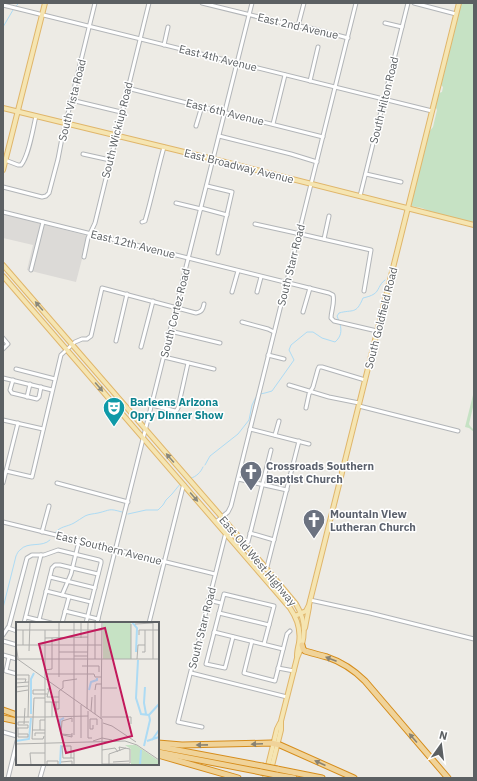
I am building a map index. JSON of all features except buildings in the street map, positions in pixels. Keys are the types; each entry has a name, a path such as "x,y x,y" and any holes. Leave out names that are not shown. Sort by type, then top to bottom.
{"highway":[{"path":"302,646 305,651 344,664 355,672 448,778"},
{"path":"3,711 16,716"},
{"path":"3,719 16,722"},
{"path":"159,745 275,744 354,778"},
{"path":"159,745 276,772 322,778"},
{"path":"159,752 262,769"},
{"path":"159,755 238,778"},
{"path":"276,772 294,778"}],"main road":[{"path":"3,170 45,3"},
{"name":"South Goldfield Road","path":"304,634 310,600 459,3"},
{"name":"East Broadway Avenue","path":"3,108 474,225"},
{"name":"East Old West Highway","path":"3,265 296,604 304,624 302,646 297,658"},
{"name":"East Old West Highway","path":"3,276 290,608 299,626 300,637 297,658"},
{"path":"281,597 301,614"},
{"path":"296,604 303,608 306,608 309,605"},
{"path":"295,616 306,611 309,605"},
{"path":"265,778 275,744 281,730 281,721 297,658"},
{"path":"269,778 275,744"}],"street":[{"name":"South Vista Road","path":"3,187 42,197 49,194 95,3"},
{"name":"South Wickiup Road","path":"84,257 110,160 148,3"},
{"name":"East 2nd Avenue","path":"202,3 348,38"},
{"name":"South Cortez Road","path":"97,622 252,3"},
{"path":"298,26 304,3"},
{"name":"South Starr Road","path":"216,522 228,512 238,479 356,3"},
{"name":"South Hilton Road","path":"360,196 408,3"},
{"path":"414,3 456,14"},
{"name":"East 4th Avenue","path":"3,5 432,111"},
{"path":"385,23 402,27"},
{"path":"164,44 168,27"},
{"path":"310,81 318,46"},
{"path":"273,124 285,74"},
{"name":"East 6th Avenue","path":"127,88 323,137"},
{"path":"72,100 121,112"},
{"path":"196,126 202,106"},
{"path":"5,160 21,165 25,159 36,116"},
{"path":"219,136 292,154 317,162"},
{"path":"142,222 145,221 149,210 159,162 164,147"},
{"path":"83,154 110,160"},
{"path":"366,174 401,182"},
{"path":"207,186 232,192 218,253"},
{"path":"176,203 227,215"},
{"name":"East 12th Avenue","path":"3,212 329,293 333,295 334,298 331,318 377,331"},
{"path":"324,239 329,216"},
{"path":"31,270 42,222"},
{"path":"255,224 371,250 364,291"},
{"path":"232,292 238,271"},
{"path":"257,292 261,276"},
{"path":"6,471 32,477 61,355 78,340 87,339 91,336 102,288 196,313 202,310 204,304"},
{"path":"303,312 310,288"},
{"path":"116,341 127,294"},
{"path":"141,347 153,301"},
{"path":"242,322 274,332"},
{"path":"170,331 220,343"},
{"path":"3,338 8,344 3,349"},
{"path":"268,355 284,359"},
{"path":"164,357 214,369"},
{"path":"152,405 175,411 177,410 188,363"},
{"path":"306,408 309,394 320,367 365,380"},
{"path":"16,369 55,379"},
{"path":"3,378 52,390"},
{"path":"13,380 10,390 11,392 27,397 37,399 39,397 41,387"},
{"path":"27,397 30,384"},
{"path":"289,385 458,431"},
{"path":"3,420 43,429"},
{"path":"275,435 279,420"},
{"path":"3,484 18,423"},
{"path":"250,429 309,444"},
{"path":"266,568 268,567 299,441"},
{"path":"246,545 271,450"},
{"path":"238,479 287,490"},
{"path":"57,483 128,502"},
{"path":"149,622 183,487 182,483"},
{"path":"42,532 48,506"},
{"name":"East Southern Avenue","path":"3,522 215,574"},
{"path":"250,533 274,540"},
{"name":"South Starr Road","path":"202,727 178,722 226,534"},
{"path":"62,595 73,568 79,541"},
{"path":"3,636 8,628 25,561 32,555 44,555 58,550 101,561 86,622"},
{"path":"24,622 41,555"},
{"path":"39,620 52,568 55,565 60,564 98,574"},
{"path":"50,577 95,588"},
{"path":"46,591 91,602"},
{"path":"233,637 225,668 206,664 224,594 274,606 264,644"},
{"path":"62,622 69,597"},
{"path":"208,600 221,603"},
{"path":"310,600 370,612 474,639"},
{"path":"65,611 98,619"},
{"path":"219,613 269,625"},
{"path":"26,617 47,622"},
{"path":"8,628 16,631"},
{"path":"252,641 244,673 275,681 287,634 290,631"},
{"path":"214,632 283,649"},
{"path":"3,641 16,645"},
{"path":"3,655 16,659"},
{"path":"9,657 6,671 16,674"},
{"path":"278,668 294,671"},
{"path":"191,673 287,697"},
{"path":"3,732 16,736"},
{"path":"8,778 16,745"},
{"path":"40,778 44,765"}],"shaded area":[{"path":"3,214 88,236 76,282 27,270 33,245 3,238"}],"green space":[{"path":"461,3 474,3 474,223 411,206 429,132 433,127 437,110 435,106 439,93 442,92 443,87 441,85"},
{"path":"474,391 474,403 469,424 474,432 465,427"}],"waterway":[{"path":"15,7 19,3"},
{"path":"3,27 13,10"},
{"path":"339,321 337,316 339,313 356,309 363,298 376,293 381,283 385,280"},
{"path":"260,394 272,391 294,360 289,350 291,345 307,332 313,332 322,338 335,342 339,338 341,329 340,324"},
{"path":"205,465 210,456 238,434 249,420 252,405 256,397"},
{"path":"191,478 195,477 203,467"},
{"path":"128,514 146,510 158,510 181,483"},
{"path":"55,533 59,529 88,515 110,510 122,512"},
{"path":"3,608 18,552 23,547 43,544 50,540"}],"place":[{"name":"Barleens Arizona Opry Dinner Show","path":"114,428"},
{"name":"Crossroads Southern Baptist Church","path":"251,492"},
{"name":"Mountain View Lutheran Church","path":"314,540"}]}
